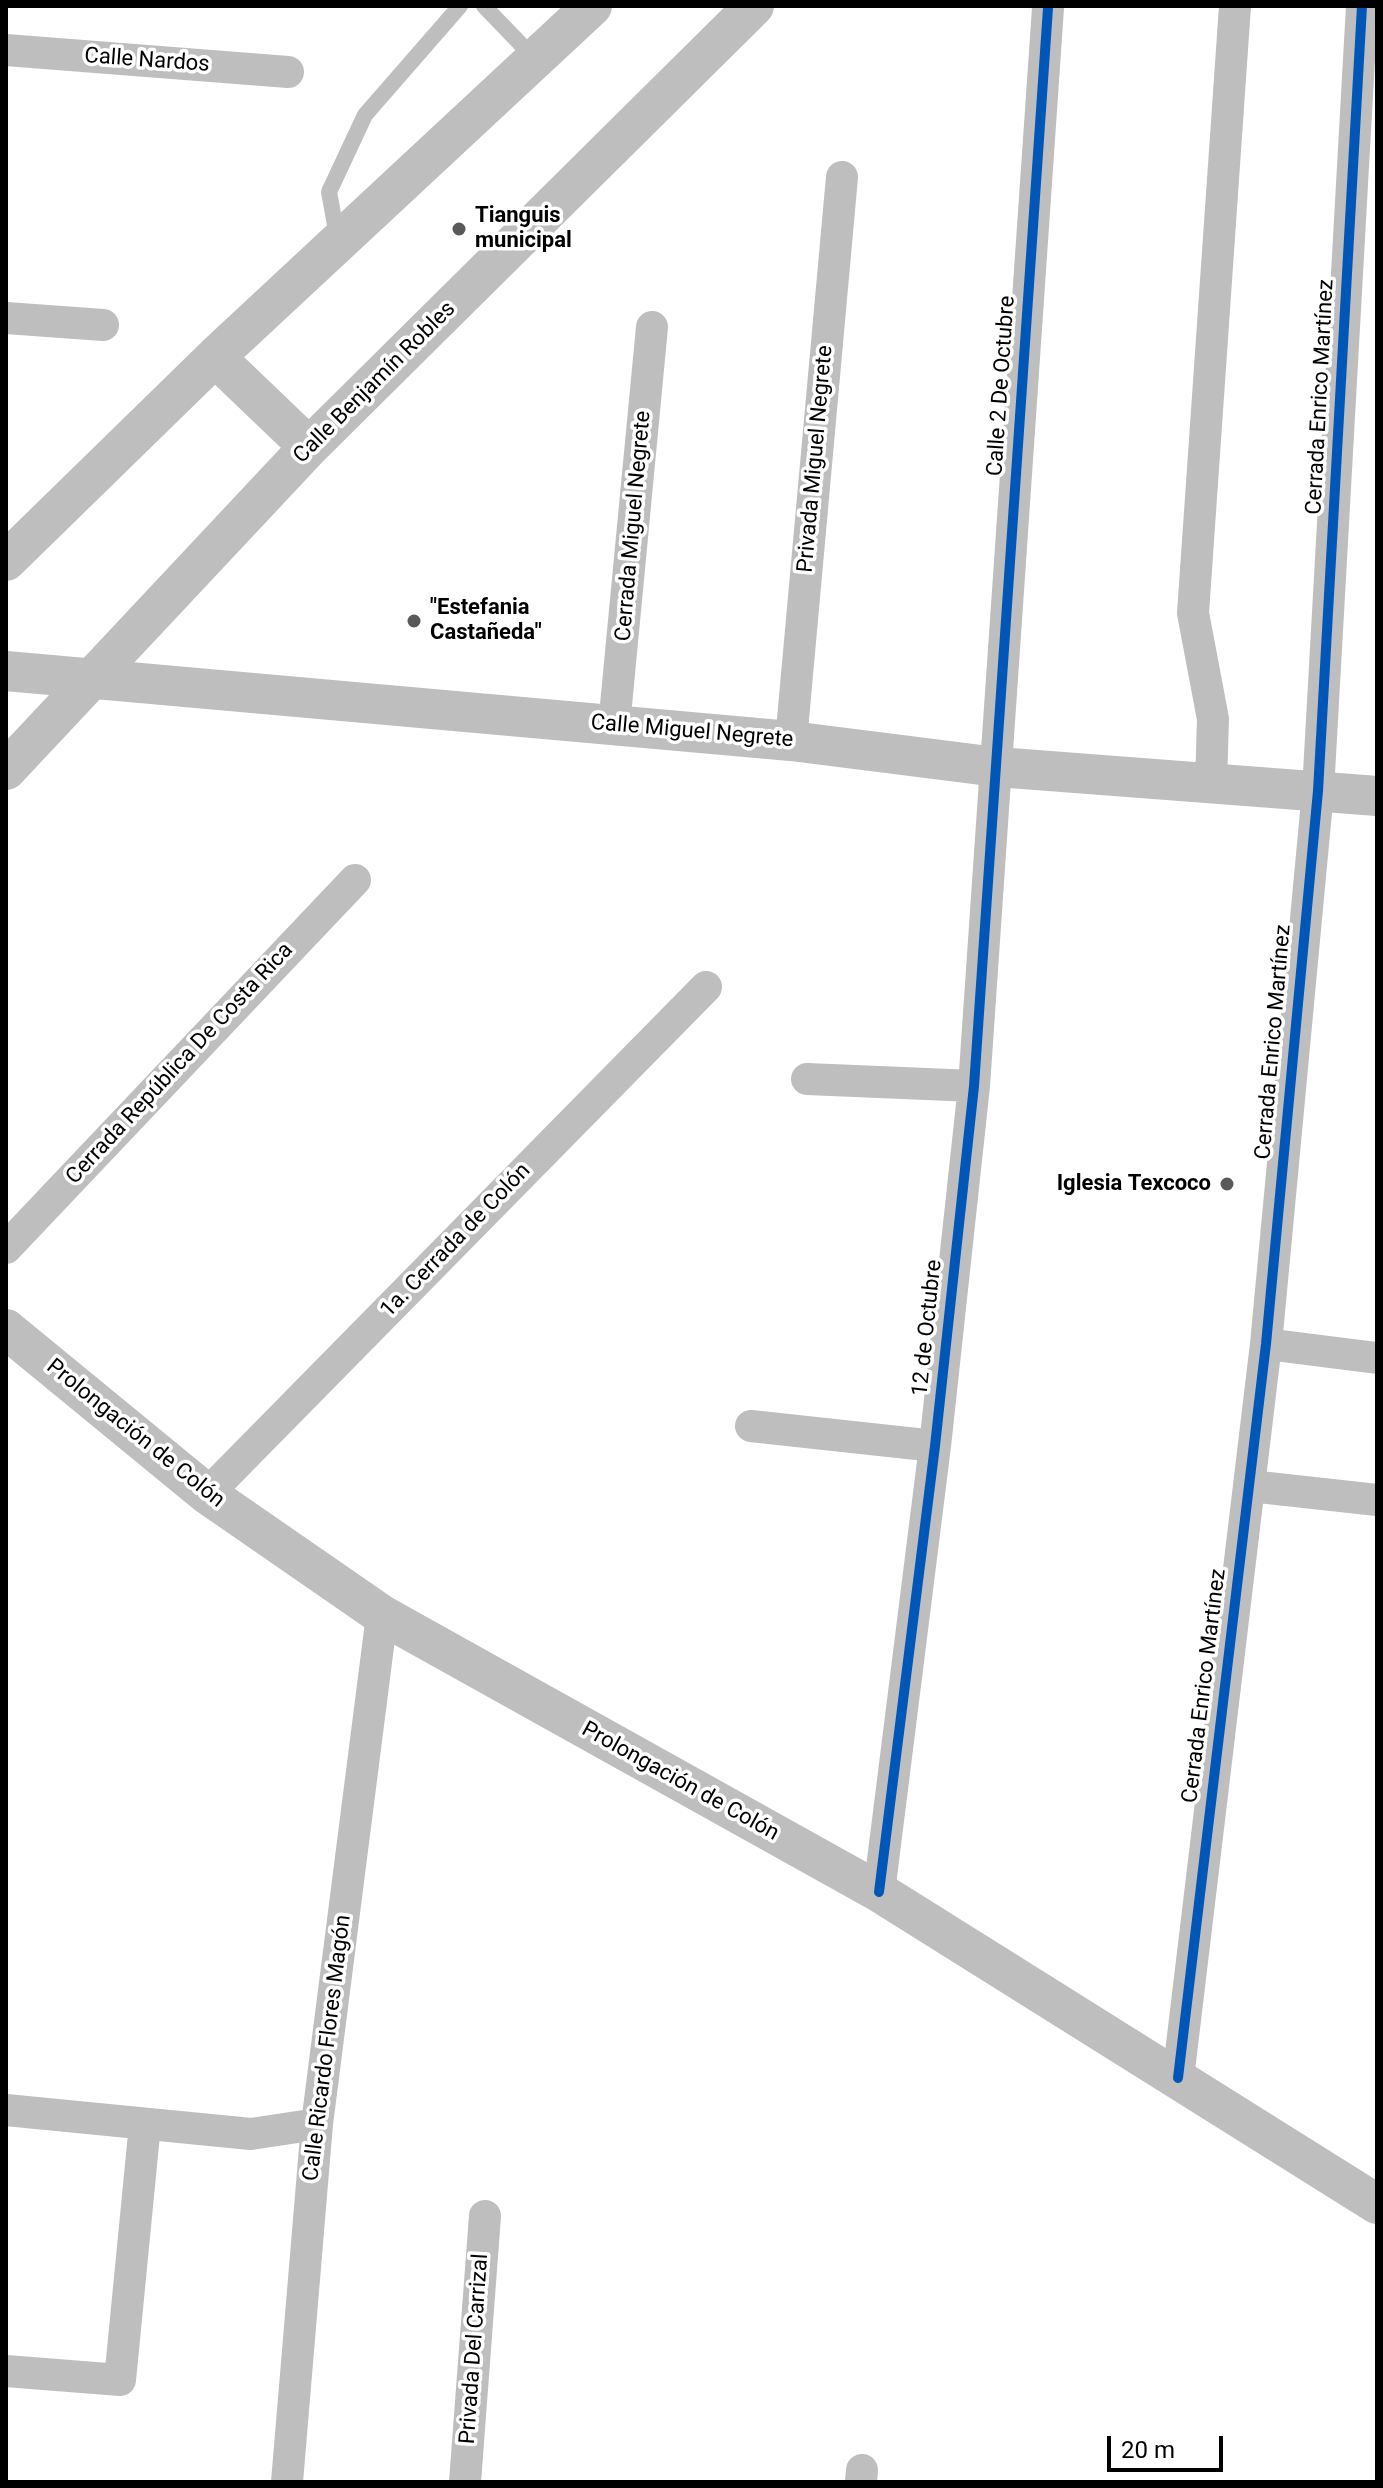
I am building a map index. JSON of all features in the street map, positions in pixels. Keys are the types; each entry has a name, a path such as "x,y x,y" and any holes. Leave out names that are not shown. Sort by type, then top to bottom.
{"street":[{"path":"6,561 215,357 592,6"},
{"name":"Calle Benjamín Robles","path":"6,770 309,447 754,6"},
{"path":"1211,784 1213,719 1193,613 1235,6"},
{"name":"Cerrada Enrico Martínez","path":"1178,2078 1266,1344 1318,791 1362,6"},
{"name":"Calle 2 De Octubre","path":"997,767 1048,8"},
{"name":"Calle Nardos","path":"6,50 288,72"},
{"name":"Privada Miguel Negrete","path":"791,741 842,177"},
{"path":"6,318 103,325"},
{"name":"Cerrada Miguel Negrete","path":"614,726 652,327"},
{"path":"215,357 309,447"},
{"name":"Calle Miguel Negrete","path":"6,671 791,741 997,767 1377,796"},
{"name":"12 de Octubre","path":"879,1892 935,1446 974,1086 997,767"},
{"name":"Cerrada República De Costa Rica","path":"6,1248 355,880"},
{"name":"1a. Cerrada de Colón","path":"207,1494 706,987"},
{"path":"807,1079 974,1086"},
{"name":"Prolongación de Colón","path":"6,1329 207,1494 382,1615 879,1892 1377,2204"},
{"path":"1266,1344 1377,1358"},
{"path":"751,1426 935,1446"},
{"path":"1250,1486 1377,1500"},
{"name":"Calle Ricardo Flores Magón","path":"287,2482 317,2124 382,1615"},
{"path":"6,2110 251,2134 317,2124"},
{"path":"6,2371 120,2380 145,2124"},
{"name":"Privada Del Carrizal","path":"465,2482 485,2216"}],"lane":[{"path":"338,242 329,192 365,115 460,6"},
{"path":"484,6 535,59"}],"cycle path":[{"path":"1178,2078 1266,1344 1318,791 1362,6"},
{"path":"879,1892 935,1446 974,1086 1048,8"}],"place":[{"name":"Tianguis municipal","path":"459,229"},
{"name":"\"Estefania Castañeda\"","path":"414,621"},
{"name":"Iglesia Texcoco","path":"1227,1184"}]}
